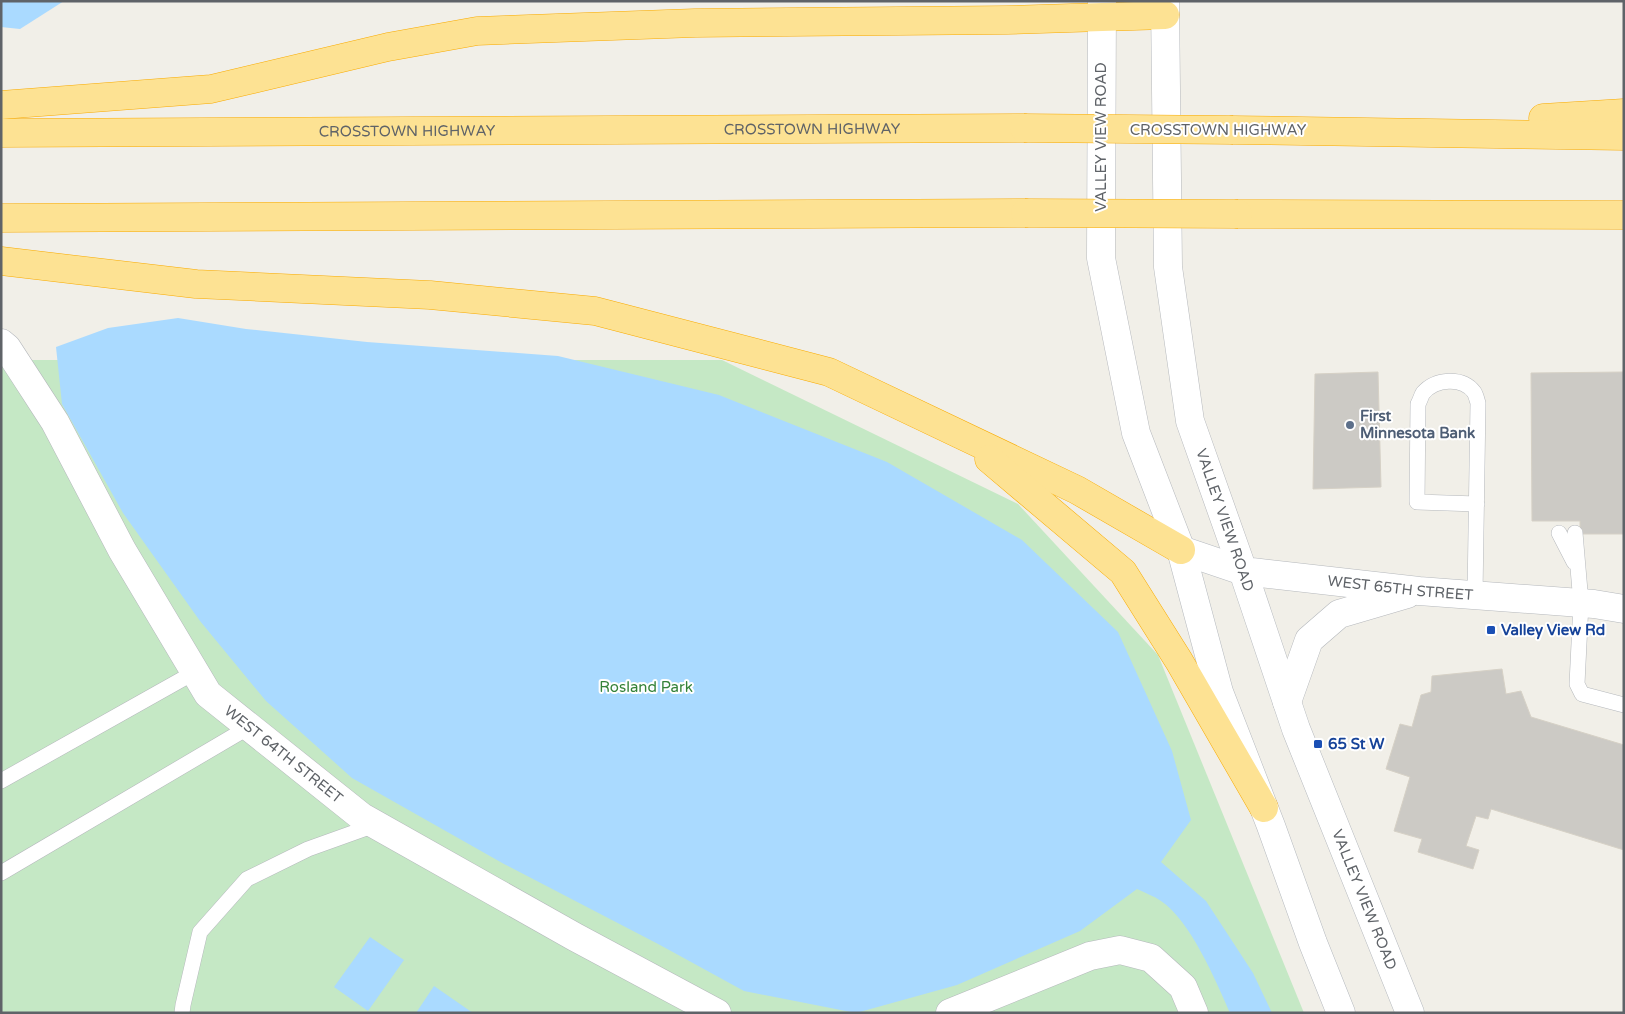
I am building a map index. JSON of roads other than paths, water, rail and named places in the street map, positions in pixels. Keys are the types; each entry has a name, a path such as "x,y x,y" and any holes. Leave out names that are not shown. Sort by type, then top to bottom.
{"highway":[{"path":"1,105 211,89 388,47 477,32 1165,8"},
{"path":"1332,131 1624,113"},
{"name":"CROSSTOWN HIGHWAY","path":"1,133 1024,128 1624,136"},
{"path":"1,218 1025,213 1624,215"},
{"path":"1,260 196,284 430,296 596,310 829,372 1078,490 1181,550"},
{"path":"955,432 1123,572 1179,661 1264,808"}],"street":[{"name":"VALLEY VIEW ROAD","path":"1165,8 1168,267 1190,421 1296,729 1410,1013"},
{"name":"VALLEY VIEW ROAD","path":"1101,9 1101,258 1136,433 1181,550 1219,692 1341,1013"},
{"name":"WEST 64TH STREET","path":"1,343 7,348 55,422 122,550 208,694 362,817 575,937 717,1013"},
{"name":"WEST 65TH STREET","path":"1181,550 1243,572 1420,591 1581,603 1624,609"},
{"path":"1287,702 1309,640 1339,614 1420,591"},
{"path":"950,1013 1090,956 1120,950 1151,958 1184,987 1194,1013"}],"lane":[{"path":"1475,595 1477,504 1478,403 1474,391 1462,383 1446,381 1430,387 1422,394 1418,404 1417,502 1477,504"},
{"path":"1559,533 1578,570"},
{"path":"1574,533 1581,603 1577,684 1582,694 1624,705"},
{"path":"1,781 195,672"},
{"path":"1,873 249,727"},
{"path":"182,1013 200,932 247,879 308,848 375,825"}],"water":[{"path":"1,1 64,1 20,29 1,27"},
{"name":"Rosland Park","path":"178,318 246,329 367,342 558,356 719,395 887,462 1022,540 1118,632 1172,751 1191,820 1161,862 1206,901 1253,973 1272,1013 1230,1013 1201,952 1182,922 1161,901 1137,889 1080,931 957,985 856,1013 744,991 504,864 352,778 266,701 200,621 123,513 62,404 56,347 108,328"},
{"path":"370,937 404,960 368,1011 334,987"},
{"path":"434,986 473,1013 416,1013"}],"place":[{"name":"First Minnesota Bank","path":"1350,425"},
{"name":"Valley View Rd","path":"1491,630"},
{"name":"65 St W","path":"1318,744"}]}
